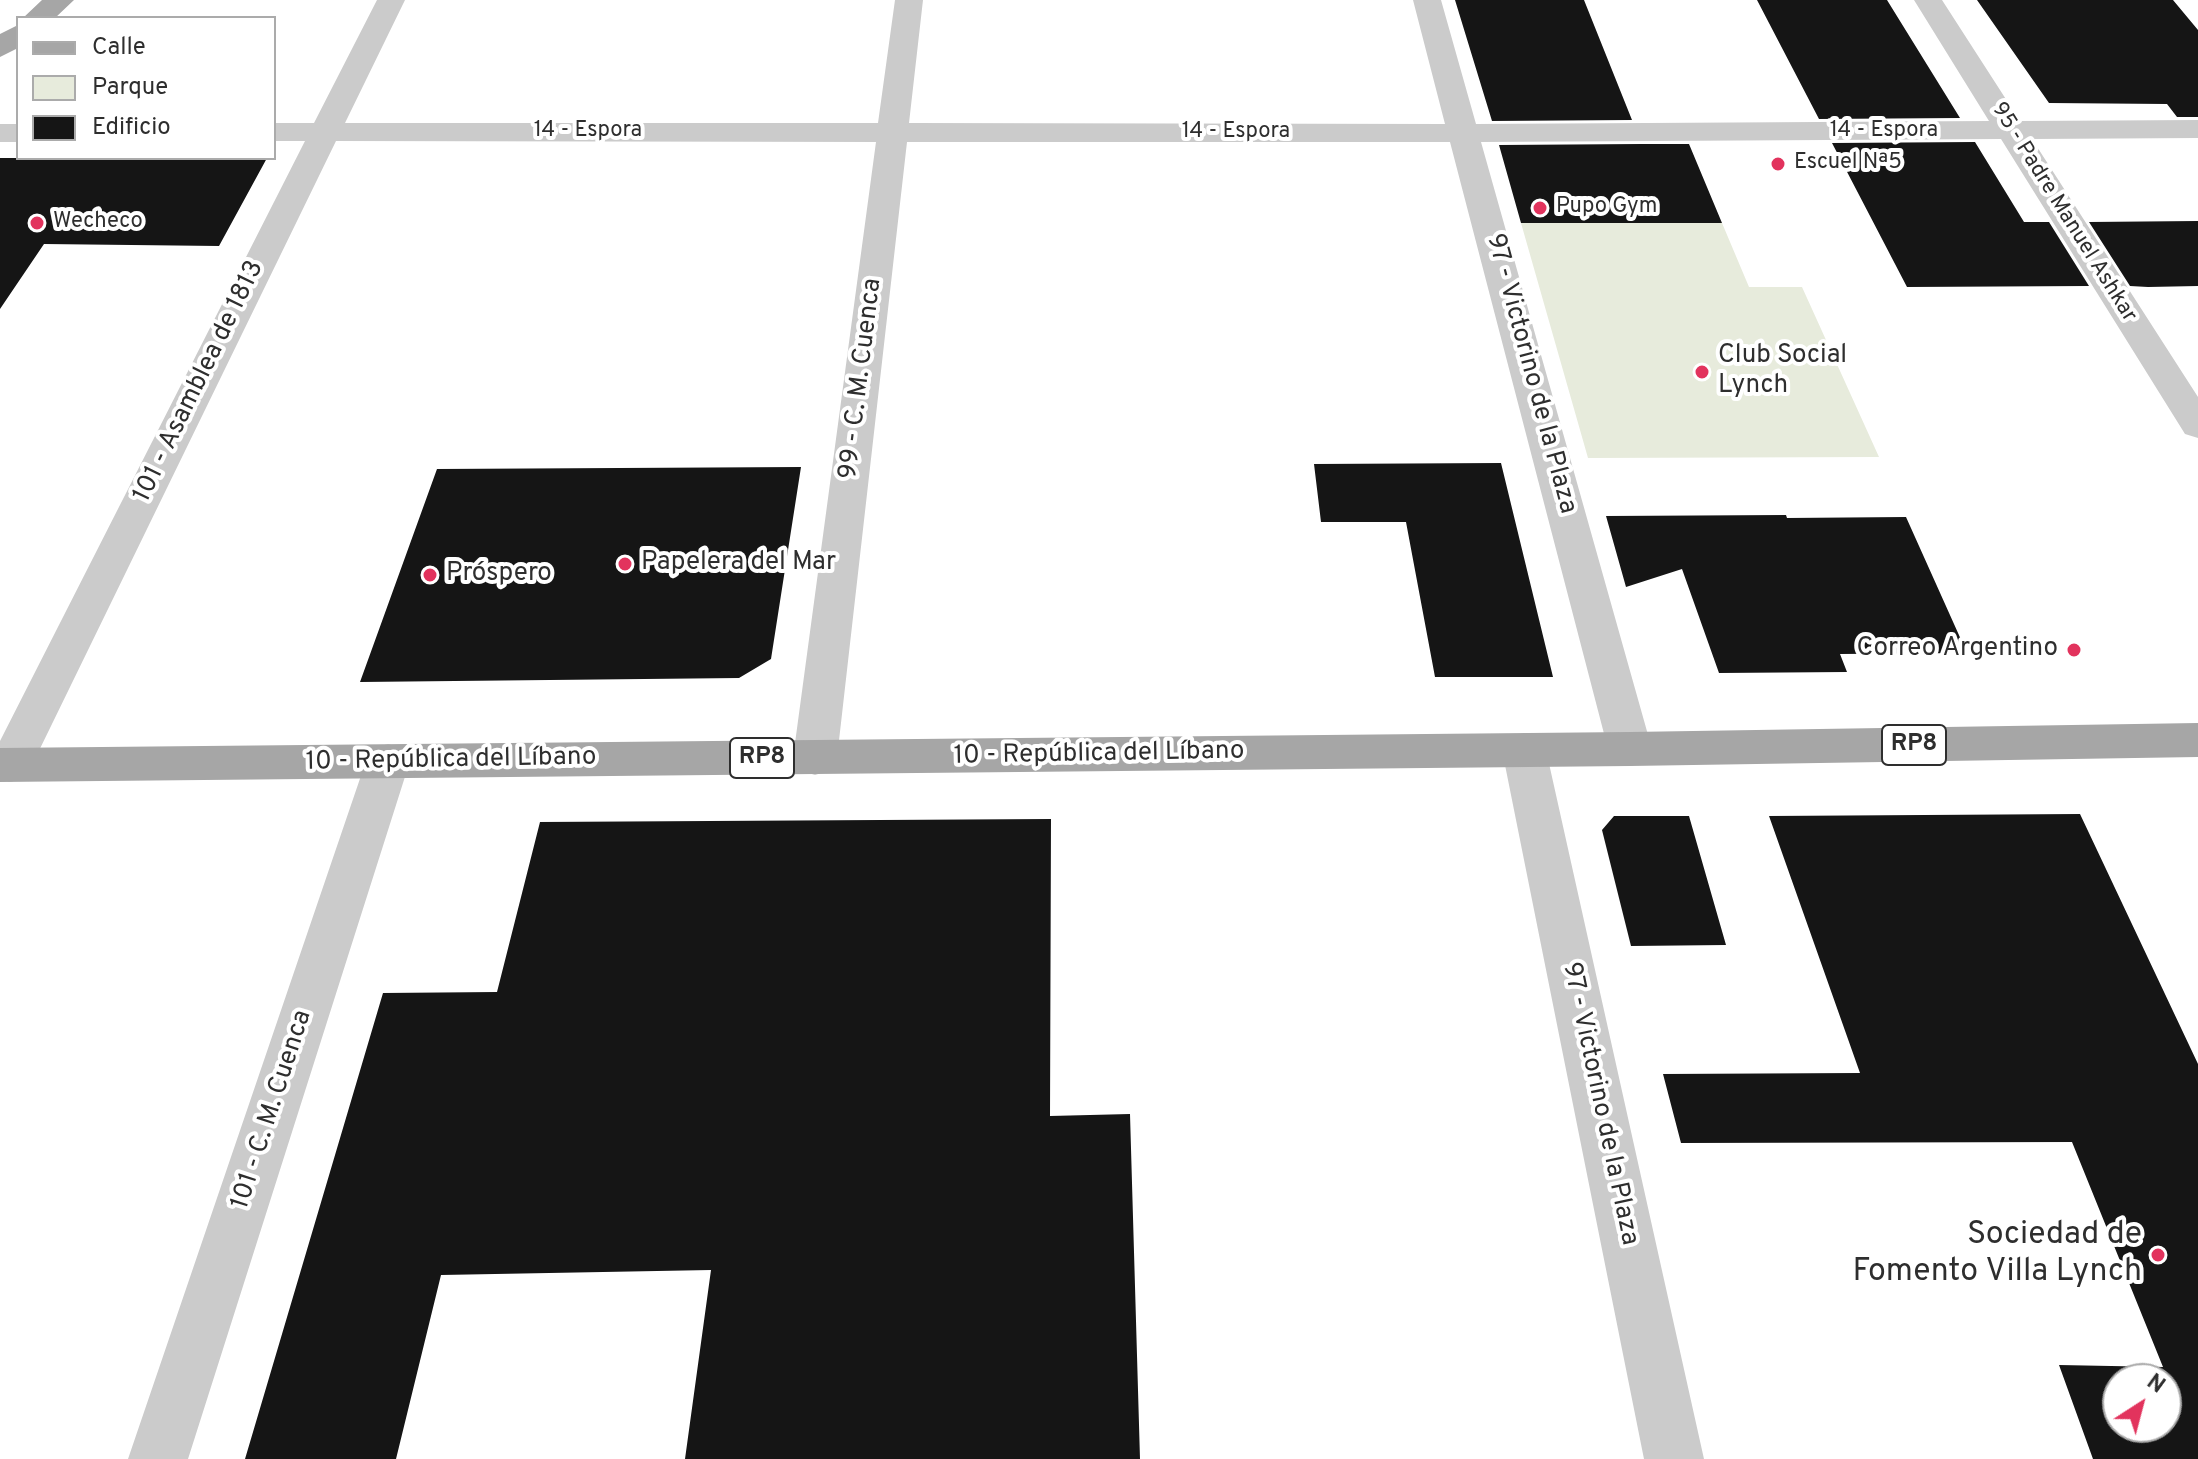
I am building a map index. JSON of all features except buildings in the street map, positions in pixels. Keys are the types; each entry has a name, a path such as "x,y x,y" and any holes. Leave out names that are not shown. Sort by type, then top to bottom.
{"main road":[{"path":"40,16 60,0"},
{"path":"0,48 16,36"},
{"name":"10 - República del Líbano","path":"5,765 1630,749 2198,740"}],"street":[{"name":"101 - Asamblea de 1813","path":"5,765 391,0"},
{"name":"99 - C. M. Cuenca","path":"815,758 909,0"},
{"name":"97 - Victorino de la Plaza","path":"1427,0 1630,749"},
{"name":"95 - Padre Manuel Ashkar","path":"1928,0 2198,426"},
{"name":"14 - Espora","path":"276,132 1465,133 2198,129"},
{"name":"97 - Victorino de la Plaza","path":"1524,750 1674,1459"},
{"name":"101 - C. M. Cuenca","path":"158,1459 388,761"}],"green space":[{"name":"Club Social Lynch","path":"1521,223 1722,223 1749,287 1802,287 1879,457 1588,458"}],"place":[{"name":"Escuel Nª5","path":"1778,164"},
{"name":"Pupo Gym","path":"1540,208"},
{"name":"Wecheco","path":"37,223"},
{"name":"Club Social Lynch","path":"1702,372"},
{"name":"Papelera del Mar","path":"625,564"},
{"name":"Próspero","path":"430,575"},
{"name":"Correo Argentino","path":"2074,650"},
{"name":"Sociedad de Fomento Villa Lynch","path":"2158,1255"}]}
